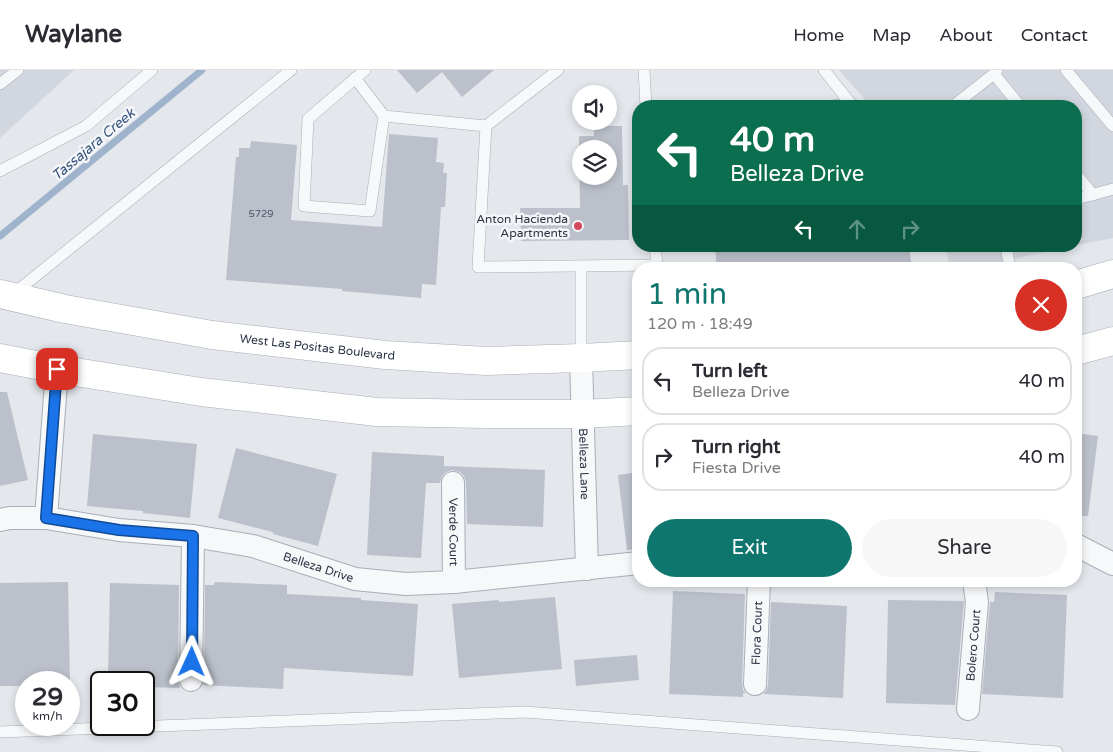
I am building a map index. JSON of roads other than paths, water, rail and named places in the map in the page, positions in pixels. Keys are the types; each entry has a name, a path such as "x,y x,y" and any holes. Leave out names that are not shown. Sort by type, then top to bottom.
{"main road":[{"path":"1082,283 1113,274"},
{"name":"West Las Positas Boulevard","path":"5,295 65,309 212,335 385,355 486,361 632,355"},
{"path":"1082,349 1113,341"},
{"path":"0,358 201,392 377,412 582,414 632,411"}],"street":[{"name":"Belleza Lane","path":"581,358 587,569"},
{"path":"46,518 57,369"},
{"name":"Verde Court","path":"453,482 454,582"},
{"name":"Belleza Drive","path":"0,520 10,518 46,518 119,530 193,536 253,546 355,579 406,584 454,582 632,564"},
{"path":"191,680 193,536"},
{"path":"1082,548 1113,564"},
{"name":"Flora Court","path":"755,684 759,587"},
{"name":"Bolero Court","path":"968,709 977,602 975,587"}],"lane":[{"path":"0,84 18,70"},
{"path":"0,171 86,126 152,70"},
{"path":"5,295 291,70"},
{"path":"355,78 384,116 370,211 304,206 308,119 355,78 365,70"},
{"path":"384,116 486,126 558,70"},
{"path":"644,70 646,100"},
{"path":"824,70 850,100"},
{"path":"1066,70 1113,126"},
{"path":"961,100 996,72 1016,100"},
{"path":"486,126 478,267 632,265"},
{"path":"1082,181 1093,195"},
{"path":"1082,198 1113,189"},
{"path":"580,266 581,358"},
{"path":"0,732 524,712 1057,752"}],"waterway":[{"name":"Tassajara Creek","path":"0,236 202,70"}],"place":[{"name":"Anton Hacienda Apartments","path":"578,226"}]}
